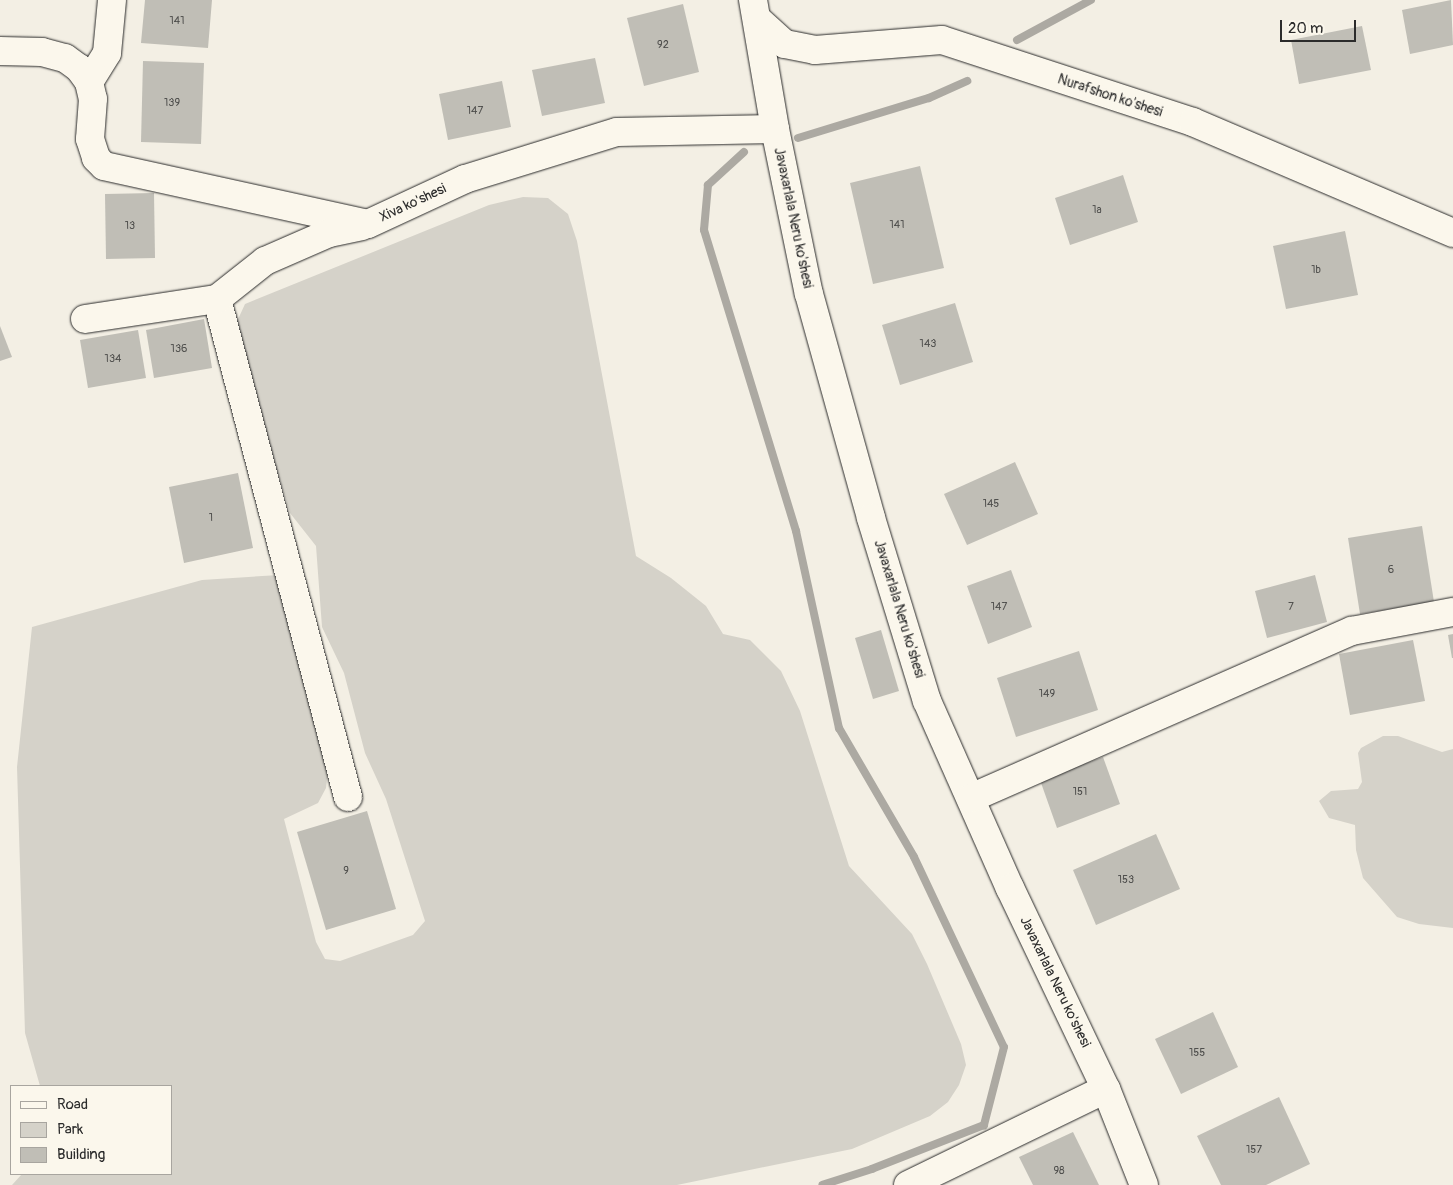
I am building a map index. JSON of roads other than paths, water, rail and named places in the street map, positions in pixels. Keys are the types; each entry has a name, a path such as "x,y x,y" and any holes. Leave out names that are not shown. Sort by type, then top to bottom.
{"street":[{"path":"0,51 42,52 65,58 79,68 89,82 107,54 112,0"},
{"name":"Javaxarlala Neru ko'shesi","path":"756,10 775,129 809,294 871,518 927,701 1010,888 1106,1089 1144,1185"},
{"name":"Nurafshon ko'shesi","path":"756,10 785,44 815,50 942,40 1193,122 1453,233"},
{"name":"Xiva ko'shesi","path":"89,82 93,99 90,115 90,139 96,158 104,166 368,224 465,179 617,132 775,129"},
{"path":"85,319 217,299 265,261 328,233 368,224"},
{"path":"217,299 348,797"},
{"path":"971,798 1352,631 1453,612"},
{"path":"908,1185 1106,1089"}],"waterway":[{"path":"1017,40 1091,0"},
{"path":"798,138 929,98 967,81"},
{"path":"744,152 708,185 704,230 796,531 839,728 914,857 1004,1047 984,1125 872,1169 822,1185"}]}
